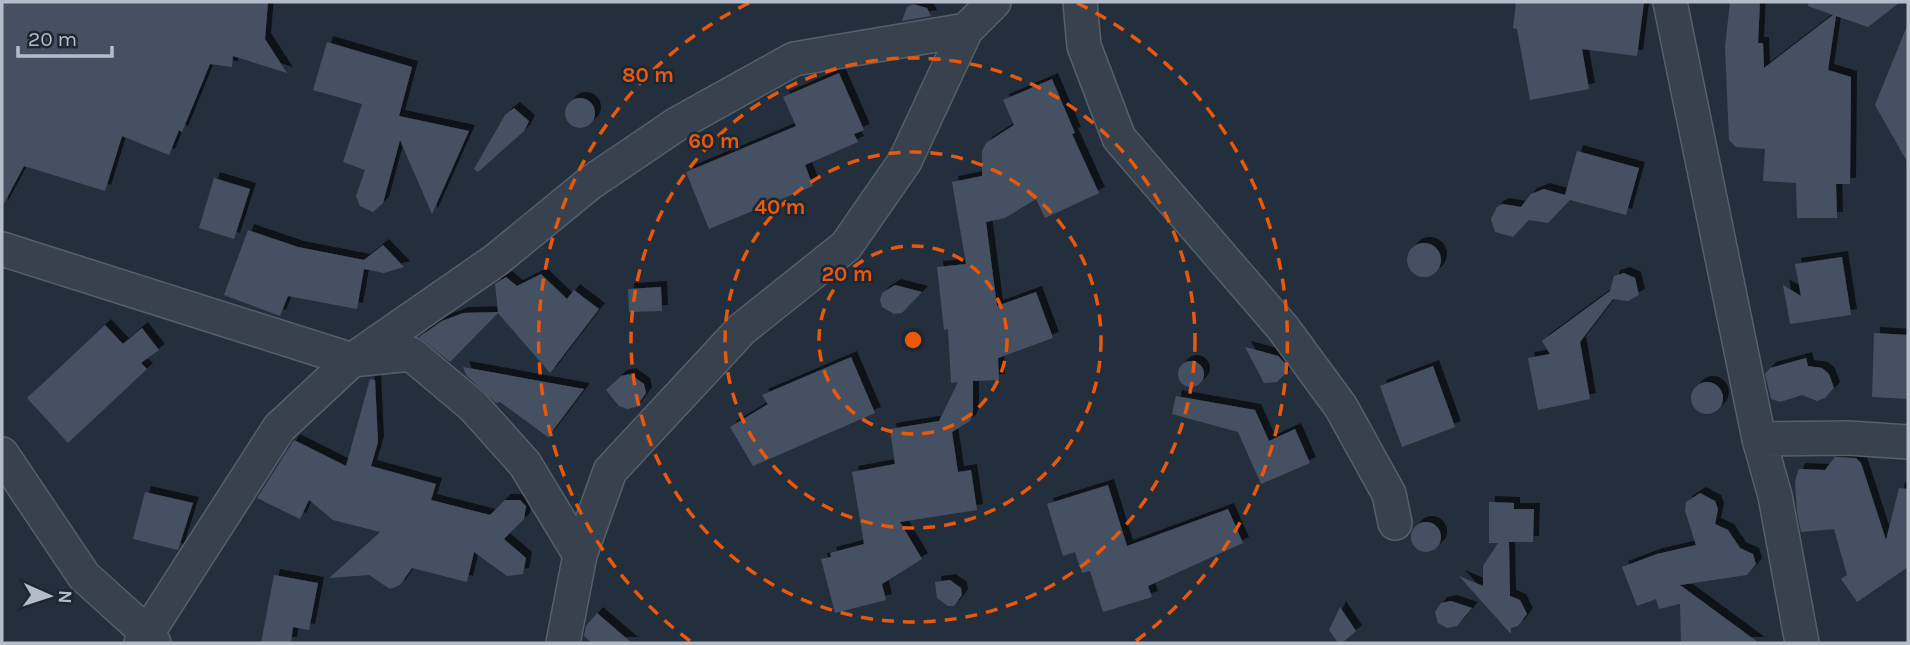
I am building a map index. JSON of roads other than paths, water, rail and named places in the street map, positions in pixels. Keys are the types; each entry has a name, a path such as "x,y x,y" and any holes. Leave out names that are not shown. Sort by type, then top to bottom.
{"street":[{"path":"563,643 580,555 610,471 742,329 846,246 905,161 966,30 994,2"},
{"path":"1080,2 1084,46 1119,138 1283,328 1341,407 1389,494 1395,523"},
{"path":"1670,2 1759,439 1775,496 1802,643"},
{"path":"6,467 84,576 147,639 279,428 352,360 496,260 590,183 677,124 794,59 966,30"},
{"path":"2,248 352,360 411,354 473,406 525,464 580,555"},
{"path":"1759,439 1848,438 1908,442"}]}
